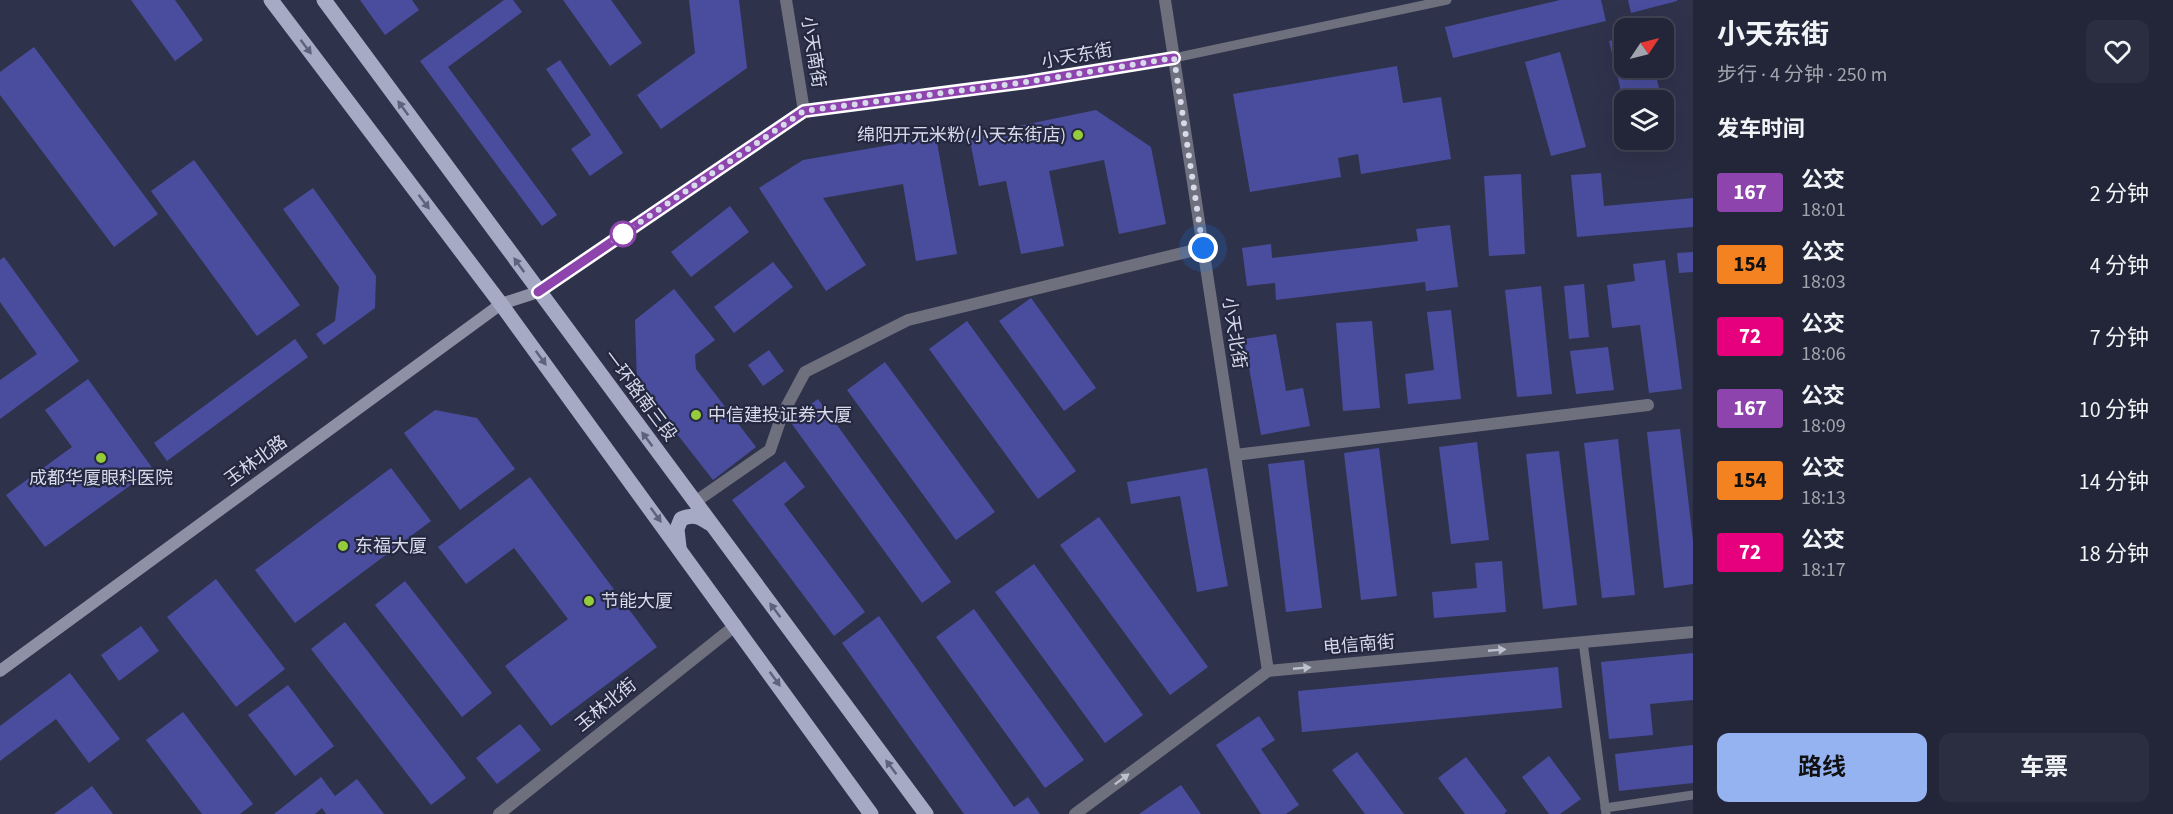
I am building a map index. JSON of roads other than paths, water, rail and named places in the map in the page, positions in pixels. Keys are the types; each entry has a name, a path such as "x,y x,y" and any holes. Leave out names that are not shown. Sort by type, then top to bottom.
{"main road":[{"path":"271,0 501,304 871,814"},
{"name":"一环路南三段","path":"324,0 926,814"},
{"name":"玉林北路","path":"0,671 501,304 538,292"},
{"path":"679,547 677,529 681,519 690,515 700,516 711,524"}],"street":[{"name":"小天南街","path":"786,0 804,111"},
{"name":"小天北街","path":"1166,0 1268,671"},
{"name":"小天东街","path":"538,292 804,111 1027,82 1174,58"},
{"path":"695,502 770,450 782,415 805,372 908,320 1203,248"},
{"path":"1235,455 1648,405"},
{"name":"玉林北街","path":"499,814 736,625"},
{"name":"电信南街","path":"1268,671 1693,632"},
{"path":"1075,814 1268,671"}],"lane":[{"path":"1174,58 1447,0"},
{"path":"1583,642 1605,811 1693,795"}],"place":[{"name":"绵阳开元米粉(小天东街店)","path":"1078,135"},
{"name":"中信建投证券大厦","path":"696,415"},
{"name":"成都华厦眼科医院","path":"101,458"},
{"name":"东福大厦","path":"343,546"},
{"name":"节能大厦","path":"589,601"}]}
